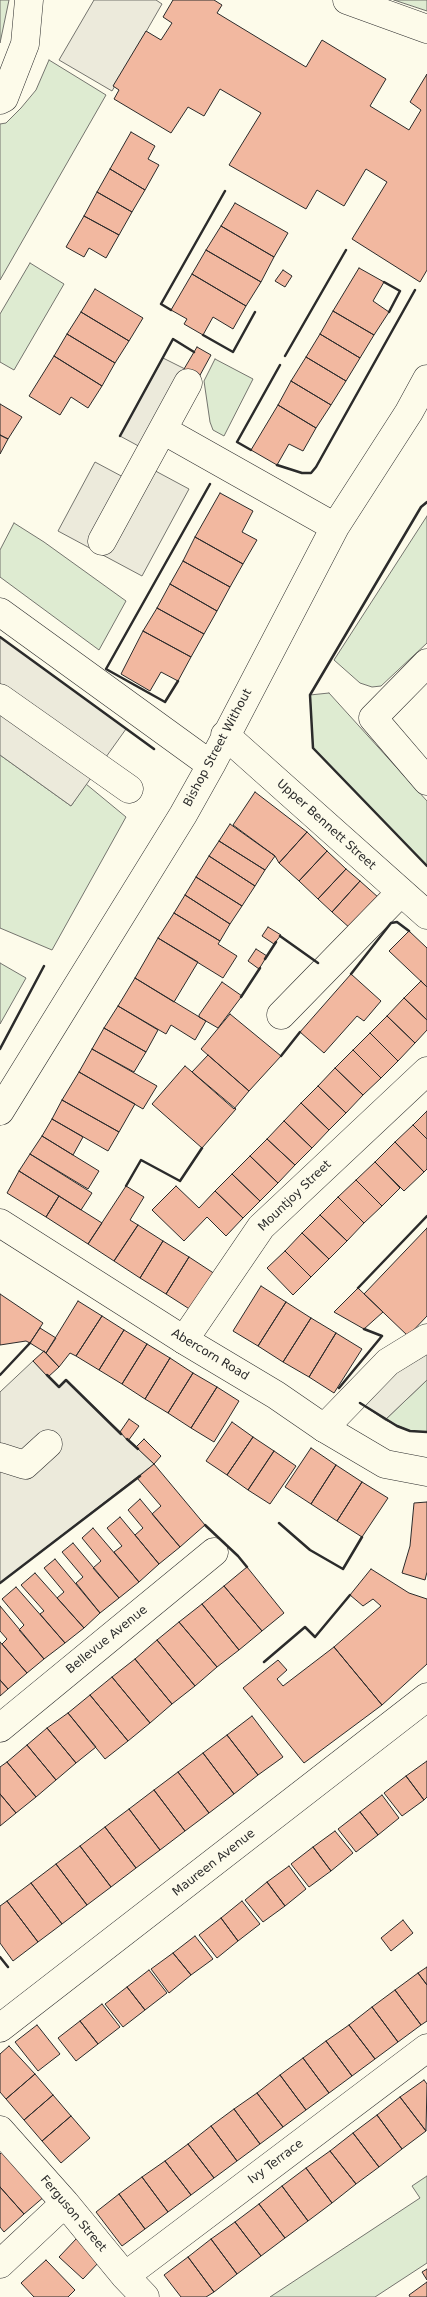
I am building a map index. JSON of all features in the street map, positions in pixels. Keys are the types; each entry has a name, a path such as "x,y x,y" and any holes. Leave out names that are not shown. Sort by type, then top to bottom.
{"street":[{"path":"0,100 4,98 25,44 29,0"},
{"path":"347,0 427,29"},
{"name":"Bishop Street Without","path":"0,1111 178,823 211,765 335,527 409,412 427,379"},
{"path":"102,541 188,383"},
{"path":"163,430 335,527"},
{"path":"0,612 211,765"},
{"path":"427,663 373,718 427,781"},
{"path":"0,698 130,789"},
{"name":"Upper Bennett Street","path":"226,736 427,915"},
{"path":"281,1015 401,892"},
{"name":"Mountjoy Street","path":"184,1340 260,1227 427,1071"},
{"name":"Abercorn Road","path":"0,1223 184,1340 276,1395 324,1428 385,1464 427,1472"},
{"path":"324,1428 388,1362 427,1338"},
{"path":"0,1457 25,1465 48,1444"},
{"name":"Bellevue Avenue","path":"0,1728 214,1552"},
{"name":"Maureen Avenue","path":"0,2028 427,1697"},
{"name":"Ivy Terrace","path":"125,2276 427,2048"},
{"name":"Ferguson Street","path":"0,2130 145,2297"},
{"path":"0,2264 65,2203"}],"green space":[{"path":"0,0 9,0 0,43"},
{"path":"394,0 427,0 427,11"},
{"path":"49,60 106,95 0,280 0,124 6,123 36,90"},
{"path":"30,263 64,284 14,370 0,362 0,314"},
{"path":"215,359 253,379 224,436 213,430 210,422 204,381"},
{"path":"427,516 427,643 381,686 372,687 360,683 334,660"},
{"path":"14,523 44,542 126,601 99,650 0,577 0,550"},
{"path":"329,693 427,801 427,866 313,748 310,695"},
{"path":"0,755 71,806 86,784 126,817 52,950 0,928"},
{"path":"0,963 26,978 0,1024"},
{"path":"427,1380 427,1432 410,1431 385,1420"},
{"path":"427,2176 427,2263 375,2297 270,2297 420,2198 412,2186"}],"shaded area":[{"path":"94,0 156,0 162,4 112,91 59,60"},
{"path":"163,358 189,371 144,449 120,436"},
{"path":"135,460 189,489 142,576 58,531 95,462 125,478"},
{"path":"0,637 126,729 71,806 0,755"},
{"path":"427,1329 427,1380 385,1420 360,1403"},
{"path":"33,1361 58,1387 66,1380 154,1464 0,1583 0,1392"}],"building":[{"path":"173,0 214,0 222,5 217,13 306,67 322,40 386,79 370,106 409,130 421,110 410,102 427,74 427,270 420,282 352,239 387,182 366,169 344,206 317,190 306,209 229,165 261,113 220,89 204,116 188,107 171,133 114,99 119,90 113,86 146,31 161,40 172,23 163,17"},
{"path":"131,132 155,146 148,159 159,165 145,190 110,169"},
{"path":"110,169 145,190 132,212 97,192"},
{"path":"97,192 132,212 119,235 84,216"},
{"path":"235,203 288,233 274,257 221,226"},
{"path":"84,216 119,235 106,258 89,248 84,257 66,247"},
{"path":"221,226 274,257 261,282 206,250"},
{"path":"206,250 261,282 246,306 192,274"},
{"path":"359,268 384,282 373,301 389,312 374,335 333,311"},
{"path":"283,270 292,276 285,287 275,281"},
{"path":"192,274 246,306 233,329 213,317 203,335 184,324 187,319 171,310"},
{"path":"95,289 143,318 129,341 81,312"},
{"path":"333,311 374,335 360,358 320,334"},
{"path":"81,312 129,341 115,363 67,334"},
{"path":"67,334 115,363 102,386 54,356"},
{"path":"320,334 360,358 346,381 306,357"},
{"path":"197,347 211,355 199,377 184,369"},
{"path":"54,356 102,386 88,408 71,397 60,415 29,396"},
{"path":"306,357 346,381 331,405 291,381"},
{"path":"291,381 331,405 316,428 278,405"},
{"path":"0,404 22,417 8,439 0,435"},
{"path":"278,405 316,428 303,451 289,444 277,465 251,450"},
{"path":"0,435 8,439 0,454"},
{"path":"220,493 253,511 242,532 257,540 243,564 195,537"},
{"path":"195,537 243,564 230,587 183,561"},
{"path":"183,561 230,587 217,611 170,584"},
{"path":"170,584 217,611 204,634 157,608"},
{"path":"157,608 204,634 191,657 143,631"},
{"path":"143,631 191,657 178,681 161,672 150,691 121,674"},
{"path":"255,792 307,832 279,863 275,856 233,825"},
{"path":"230,824 275,856 265,870 219,841"},
{"path":"307,832 327,851 299,881 279,863"},
{"path":"219,841 265,870 255,886 209,856"},
{"path":"327,851 346,869 318,899 299,881"},
{"path":"209,856 255,886 242,906 196,877"},
{"path":"346,869 360,881 332,912 318,899"},
{"path":"196,877 242,906 230,924 185,895"},
{"path":"360,881 379,898 351,929 332,912"},
{"path":"185,895 230,924 220,941 174,913"},
{"path":"174,913 220,941 218,944 237,956 223,978 158,938"},
{"path":"268,927 281,935 274,944 262,936"},
{"path":"409,931 427,948 427,987 389,951"},
{"path":"158,938 198,962 174,1002 135,978"},
{"path":"256,949 267,956 259,969 248,961"},
{"path":"351,974 381,1001 364,1021 357,1016 324,1053 300,1032"},
{"path":"135,978 206,1021 195,1040 171,1025 166,1034 118,1006"},
{"path":"421,981 427,987 427,1020 404,998"},
{"path":"222,982 242,996 218,1028 199,1017 199,1015"},
{"path":"404,998 427,1020 427,1030 415,1043 387,1016"},
{"path":"118,1006 158,1030 146,1052 104,1028"},
{"path":"230,1014 281,1056 249,1091 201,1049"},
{"path":"387,1016 415,1043 398,1061 370,1033"},
{"path":"104,1028 146,1052 134,1072 92,1049"},
{"path":"370,1033 398,1061 381,1078 353,1050"},
{"path":"92,1049 157,1086 143,1109 79,1072"},
{"path":"353,1050 381,1078 363,1095 335,1068"},
{"path":"208,1055 249,1091 234,1109 192,1072"},
{"path":"185,1066 236,1109 202,1148 152,1104"},
{"path":"335,1068 363,1095 346,1113 318,1086"},
{"path":"79,1072 135,1104 119,1132 62,1100"},
{"path":"318,1086 346,1113 329,1130 301,1103"},
{"path":"62,1100 119,1132 108,1151 52,1119"},
{"path":"301,1103 329,1130 312,1148 284,1121"},
{"path":"427,1111 427,1139 413,1125"},
{"path":"52,1119 83,1137 73,1155 42,1136"},
{"path":"284,1121 312,1148 295,1165 267,1139"},
{"path":"413,1125 427,1139 427,1169 424,1172 395,1142"},
{"path":"42,1136 99,1171 88,1189 30,1154"},
{"path":"267,1139 295,1165 278,1183 250,1156"},
{"path":"395,1142 424,1172 404,1191 375,1162"},
{"path":"30,1154 92,1193 81,1210 19,1171"},
{"path":"250,1156 278,1183 260,1201 232,1174"},
{"path":"375,1162 400,1188 382,1206 356,1180"},
{"path":"19,1171 59,1196 46,1217 7,1193"},
{"path":"232,1174 260,1201 243,1218 215,1191"},
{"path":"356,1180 382,1206 364,1223 338,1197"},
{"path":"126,1186 144,1197 130,1220 138,1225 114,1261 88,1244"},
{"path":"176,1186 199,1208 215,1191 243,1218 226,1236 207,1217 184,1241 152,1210"},
{"path":"59,1196 102,1223 88,1244 46,1217"},
{"path":"338,1197 364,1223 347,1241 320,1215"},
{"path":"320,1215 347,1241 329,1259 302,1233"},
{"path":"138,1225 163,1241 140,1278 114,1261"},
{"path":"427,1228 427,1316 408,1336 364,1294"},
{"path":"302,1233 329,1259 311,1277 285,1251"},
{"path":"163,1241 189,1257 166,1294 140,1278"},
{"path":"285,1251 311,1277 293,1295 267,1268"},
{"path":"189,1257 215,1274 191,1310 166,1294"},
{"path":"261,1286 286,1302 258,1346 233,1331"},
{"path":"358,1288 383,1312 364,1329 334,1312"},
{"path":"0,1294 43,1323 30,1343 26,1341 0,1345"},
{"path":"78,1301 102,1316 76,1356 70,1353 59,1367 46,1353"},
{"path":"286,1302 311,1318 283,1362 258,1346"},
{"path":"102,1316 124,1330 99,1370 76,1356"},
{"path":"311,1318 336,1333 309,1377 283,1362"},
{"path":"40,1328 56,1338 46,1353 30,1343"},
{"path":"124,1330 147,1344 122,1384 99,1370"},
{"path":"336,1333 362,1349 334,1393 309,1377"},
{"path":"147,1344 170,1358 145,1399 122,1384"},
{"path":"44,1351 59,1367 48,1377 33,1361"},
{"path":"170,1358 193,1373 168,1413 145,1399"},
{"path":"193,1373 217,1387 191,1428 168,1413"},
{"path":"217,1387 239,1401 214,1442 191,1428"},
{"path":"129,1419 139,1426 128,1441 120,1432"},
{"path":"232,1422 253,1437 227,1475 206,1461"},
{"path":"253,1437 274,1451 248,1490 227,1475"},
{"path":"144,1439 161,1456 154,1464 136,1447"},
{"path":"311,1448 336,1465 311,1504 285,1487"},
{"path":"274,1451 296,1466 270,1504 248,1490"},
{"path":"154,1464 205,1525 180,1547 152,1514 161,1506 137,1478"},
{"path":"336,1465 362,1482 337,1521 311,1504"},
{"path":"362,1482 388,1498 362,1537 337,1521"},
{"path":"140,1499 180,1547 159,1564 135,1535 143,1528 128,1510"},
{"path":"427,1502 427,1572 425,1580 402,1573 410,1546 414,1503"},
{"path":"120,1517 159,1564 139,1582 114,1552 122,1546 107,1528"},
{"path":"93,1528 139,1582 119,1598 93,1568 101,1561 82,1538"},
{"path":"73,1543 119,1598 100,1613 76,1583 83,1577 62,1552"},
{"path":"55,1559 100,1613 84,1628 57,1598 64,1592 44,1568"},
{"path":"247,1567 284,1613 262,1631 224,1586"},
{"path":"371,1569 409,1593 427,1599 427,1664 382,1705 334,1647 381,1606 373,1599 363,1606 350,1595"},
{"path":"35,1573 84,1628 65,1643 40,1614 44,1611 21,1585"},
{"path":"224,1586 262,1631 239,1650 202,1604"},
{"path":"16,1587 65,1643 44,1659 19,1630 24,1625 2,1599"},
{"path":"202,1604 239,1650 217,1667 179,1622"},
{"path":"0,1606 44,1659 27,1673 2,1644 7,1639 0,1631"},
{"path":"179,1622 217,1667 195,1686 157,1640"},
{"path":"157,1640 195,1686 172,1704 135,1659"},
{"path":"0,1642 27,1673 8,1689 0,1680"},
{"path":"334,1647 382,1705 304,1763 243,1688 278,1660 287,1670 277,1679 283,1686"},
{"path":"135,1659 172,1704 150,1723 112,1677"},
{"path":"112,1677 150,1723 128,1741 90,1695"},
{"path":"0,1680 8,1689 0,1696"},
{"path":"90,1695 128,1741 105,1759 68,1713"},
{"path":"68,1713 96,1747 76,1763 47,1728"},
{"path":"252,1716 283,1757 258,1775 227,1735"},
{"path":"47,1728 76,1763 56,1780 27,1745"},
{"path":"227,1735 258,1775 234,1794 203,1753"},
{"path":"27,1745 56,1780 36,1797 7,1762"},
{"path":"203,1753 234,1794 209,1813 178,1772"},
{"path":"427,1761 427,1797 424,1800 406,1776"},
{"path":"7,1762 36,1797 16,1813 0,1794 0,1767"},
{"path":"178,1772 209,1813 185,1831 154,1790"},
{"path":"406,1776 424,1800 402,1816 384,1793"},
{"path":"154,1790 185,1831 160,1850 129,1809"},
{"path":"0,1794 16,1813 0,1826"},
{"path":"382,1795 399,1818 378,1835 360,1812"},
{"path":"129,1809 160,1850 136,1868 105,1827"},
{"path":"360,1812 378,1835 356,1852 338,1829"},
{"path":"105,1827 136,1868 111,1887 80,1846"},
{"path":"335,1831 353,1853 331,1871 313,1847"},
{"path":"80,1846 111,1887 87,1905 56,1864"},
{"path":"313,1847 331,1871 309,1887 291,1864"},
{"path":"56,1864 87,1905 62,1924 31,1883"},
{"path":"289,1866 306,1889 285,1906 267,1882"},
{"path":"267,1882 285,1906 263,1922 245,1900"},
{"path":"31,1883 62,1924 38,1942 7,1901"},
{"path":"7,1901 38,1942 13,1961 0,1943 0,1906"},
{"path":"242,1901 260,1924 238,1941 221,1918"},
{"path":"221,1918 238,1941 217,1958 199,1935"},
{"path":"403,1920 413,1933 391,1951 381,1938"},
{"path":"195,1936 213,1959 191,1975 173,1953"},
{"path":"173,1953 191,1975 169,1993 151,1969"},
{"path":"427,1967 427,1985 418,1973"},
{"path":"149,1970 167,1993 145,2010 127,1987"},
{"path":"418,1973 427,1985 427,2021 421,2025 395,1990"},
{"path":"127,1987 145,2010 123,2027 105,2004"},
{"path":"395,1990 421,2025 398,2042 372,2007"},
{"path":"102,2004 120,2027 98,2044 80,2021"},
{"path":"372,2007 398,2042 375,2059 349,2025"},
{"path":"80,2021 98,2044 76,2061 58,2038"},
{"path":"37,2025 60,2054 38,2071 15,2042"},
{"path":"349,2025 375,2059 352,2076 326,2041"},
{"path":"326,2041 352,2076 329,2093 303,2058"},
{"path":"9,2046 35,2074 6,2099 0,2092 0,2054"},
{"path":"303,2058 329,2093 306,2110 280,2075"},
{"path":"35,2074 53,2095 24,2120 6,2099"},
{"path":"280,2075 306,2110 283,2127 257,2093"},
{"path":"424,2080 427,2084 426,2131 400,2097"},
{"path":"257,2093 283,2127 260,2144 234,2109"},
{"path":"53,2095 71,2116 42,2141 24,2120"},
{"path":"400,2097 426,2131 402,2149 377,2115"},
{"path":"234,2109 260,2144 237,2161 211,2126"},
{"path":"377,2115 402,2149 379,2167 353,2133"},
{"path":"71,2116 90,2138 61,2163 42,2141"},
{"path":"211,2126 237,2161 214,2178 188,2144"},
{"path":"353,2133 379,2167 356,2184 330,2151"},
{"path":"188,2144 214,2178 191,2195 165,2161"},
{"path":"4,2150 45,2196 24,2214 0,2187 0,2154"},
{"path":"330,2151 356,2184 332,2203 306,2168"},
{"path":"165,2161 191,2195 168,2212 142,2177"},
{"path":"306,2168 332,2203 308,2221 282,2186"},
{"path":"142,2177 168,2212 145,2229 119,2194"},
{"path":"282,2186 308,2221 285,2238 259,2204"},
{"path":"0,2187 24,2214 4,2232 0,2227"},
{"path":"119,2194 145,2229 122,2246 96,2212"},
{"path":"259,2204 285,2238 261,2256 235,2222"},
{"path":"235,2222 261,2256 237,2274 211,2239"},
{"path":"77,2238 100,2261 83,2279 59,2257"},
{"path":"211,2239 237,2274 214,2292 188,2257"},
{"path":"188,2257 214,2292 206,2297 181,2297 164,2275"},
{"path":"46,2260 75,2290 68,2297 34,2297 21,2283"},
{"path":"427,2269 427,2280 422,2272"},
{"path":"427,2282 427,2297 410,2297 409,2295"}],"wall":[{"path":"171,310 161,304 225,191"},
{"path":"285,356 346,250"},
{"path":"384,282 400,291 389,312"},
{"path":"277,465 302,473 311,473 316,467 415,290"},
{"path":"203,335 233,352 255,312"},
{"path":"120,436 173,339 194,352"},
{"path":"251,450 237,442 280,365"},
{"path":"178,681 165,702 106,669 210,484"},
{"path":"427,502 421,507 310,695 313,748 427,866"},
{"path":"0,637 154,749"},
{"path":"351,974 391,923 397,922 409,931"},
{"path":"280,936 318,963"},
{"path":"265,959 276,942"},
{"path":"0,1049 44,966"},
{"path":"241,997 260,968"},
{"path":"281,1056 300,1032"},
{"path":"126,1186 141,1160 180,1181 202,1148"},
{"path":"358,1288 427,1216"},
{"path":"339,1388 382,1336 364,1329"},
{"path":"0,1375 30,1343"},
{"path":"47,1375 59,1387 66,1380 121,1434"},
{"path":"360,1403 397,1426 410,1431 427,1432"},
{"path":"127,1439 138,1449"},
{"path":"0,1583 140,1476"},
{"path":"279,1523 310,1550 343,1569 362,1537"},
{"path":"205,1525 247,1567"},
{"path":"264,1662 305,1627 315,1637 350,1595"},
{"path":"0,1957 8,1967"}]}
